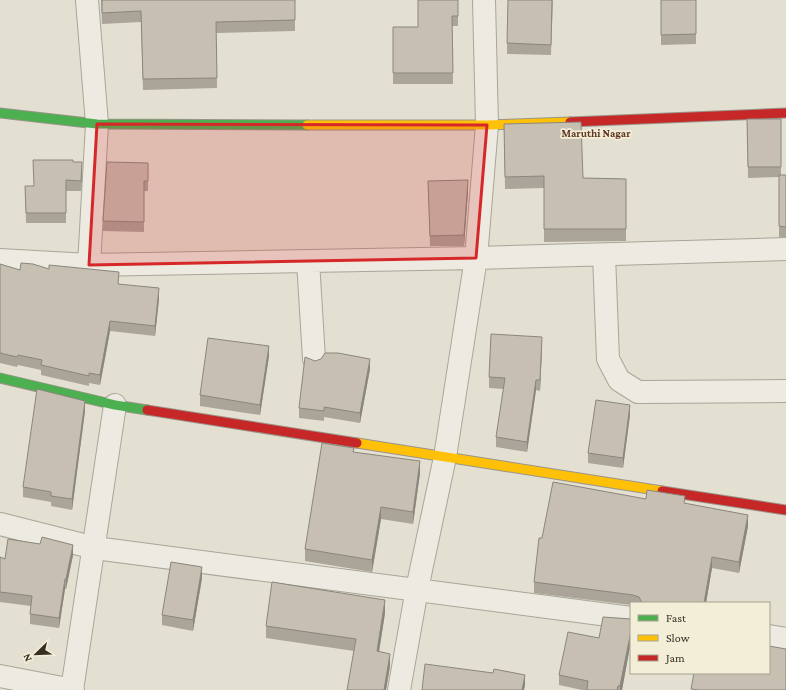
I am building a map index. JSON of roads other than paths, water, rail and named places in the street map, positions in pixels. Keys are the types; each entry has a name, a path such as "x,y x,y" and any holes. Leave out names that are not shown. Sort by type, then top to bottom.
{"street":[{"path":"87,0 97,124 89,265"},
{"path":"399,690 417,589 445,457 476,258 487,125 484,0"},
{"path":"0,114 97,124 487,125 786,113"},
{"path":"0,260 89,265 476,258 786,249"},
{"path":"604,255 608,359 619,380 638,392 786,391"},
{"path":"308,261 314,359"},
{"path":"0,378 116,405 786,510"},
{"path":"0,676 72,690 116,405"},
{"path":"0,524 95,548 630,618"},
{"path":"770,636 786,639"}],"district":[{"name":"Maruthi Nagar","path":"596,133"}]}
